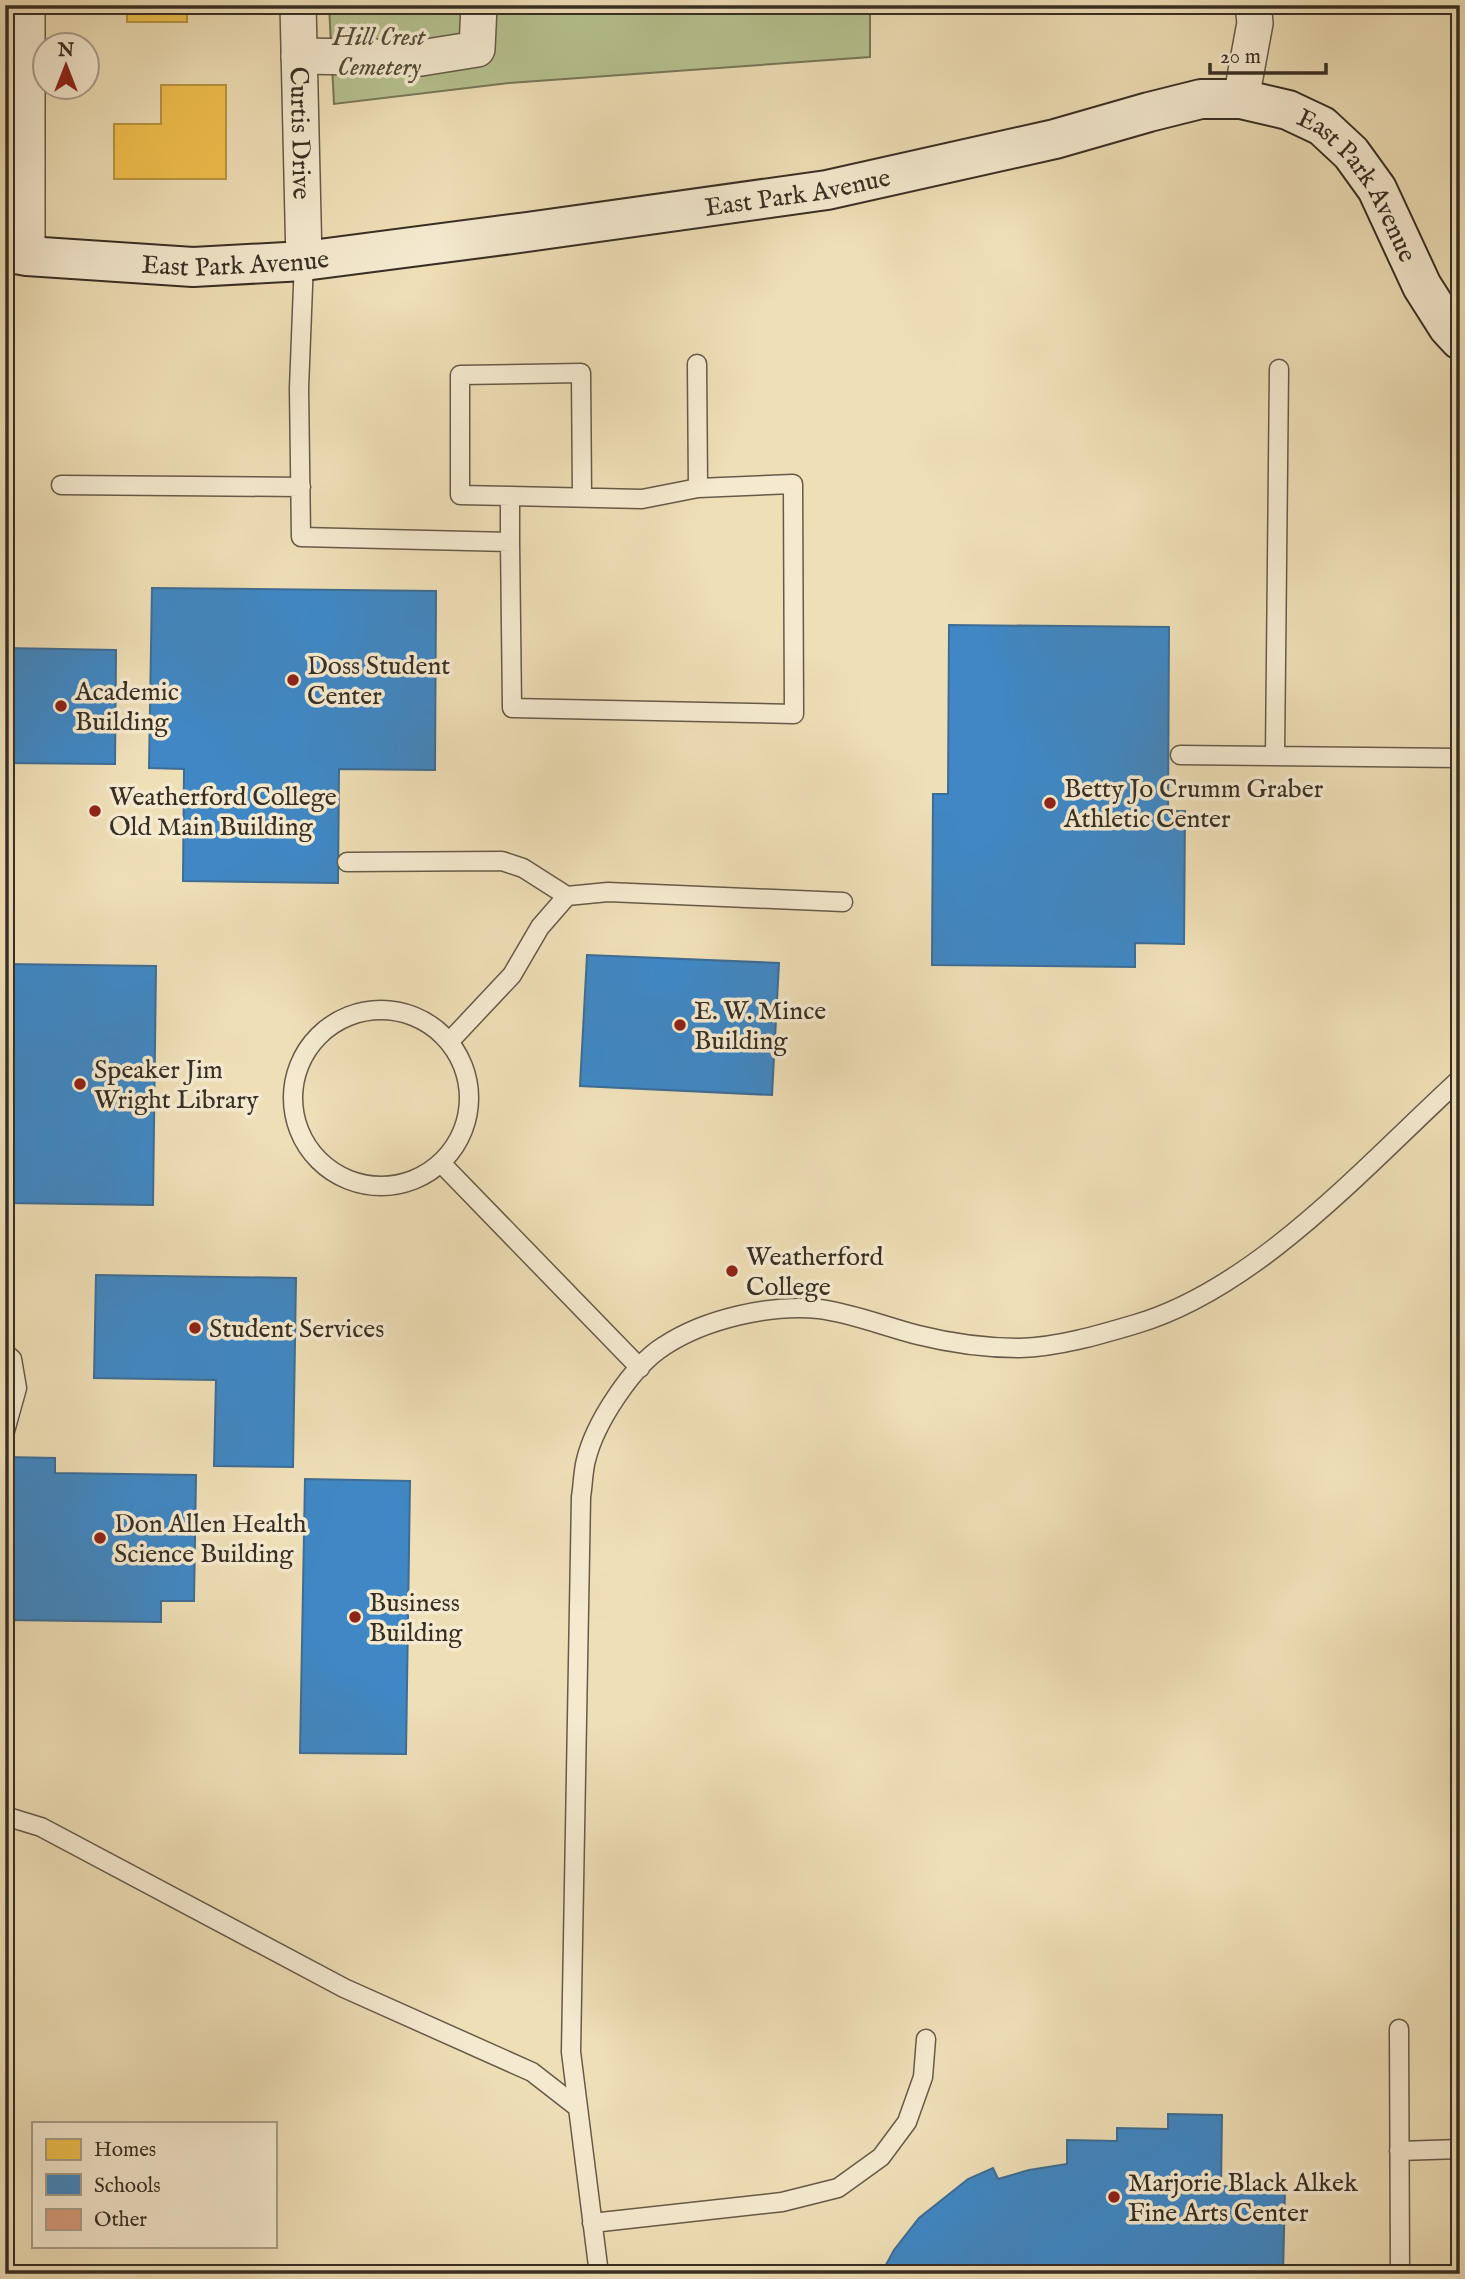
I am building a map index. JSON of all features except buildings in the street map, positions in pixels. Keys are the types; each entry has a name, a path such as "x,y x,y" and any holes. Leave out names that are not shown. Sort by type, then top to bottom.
{"street":[{"path":"16,254 27,5"},
{"name":"Curtis Drive","path":"298,5 304,261"},
{"path":"299,57 421,58 477,49 479,5"},
{"path":"1241,99 1255,23 1253,5"},
{"name":"East Park Avenue","path":"16,254 193,267 304,261 827,190 1055,139 1149,111 1201,99 1241,99 1288,110 1322,126 1351,153 1377,189 1422,286 1447,327 1460,340"}],"lane":[{"path":"304,261 299,388 301,537 510,542"},
{"path":"697,364 698,488"},
{"path":"1275,756 1279,369"},
{"path":"510,496 512,708 794,714 793,484 698,488 642,499 582,497 460,495 460,375 581,373 582,497"},
{"path":"61,485 301,487"},
{"path":"1180,755 1460,758"},
{"path":"348,862 502,861 523,868 567,896 608,892 843,902"},
{"path":"449,1042 512,975 540,927 567,896"},
{"path":"381,1010 418,1018 435,1028 449,1042 460,1057 467,1075 469,1103 463,1131 454,1148 441,1163 409,1182 390,1186 352,1182 334,1174 319,1162 298,1131 292,1093 303,1056 313,1040 336,1023 362,1012 381,1010"},
{"path":"599,2274 571,2052 581,1497 586,1460 604,1414 640,1368 662,1346 702,1326 732,1316 818,1309 921,1336 1020,1348 1052,1345 1138,1324 1191,1302 1300,1228 1460,1079"},
{"path":"441,1163 640,1368"},
{"path":"5,1353 12,1359 17,1388 5,1431"},
{"path":"5,1816 41,1827 344,1988 531,2072 577,2108"},
{"path":"1399,2029 1400,2274"},
{"path":"592,2223 782,2202 838,2188 881,2157 907,2122 923,2077 926,2039"},
{"path":"1399,2151 1460,2149"}],"green space":[{"name":"Hill Crest Cemetery","path":"329,5 870,5 870,57 509,83 334,104"}],"place":[{"name":"Doss Student Center","path":"293,680"},
{"name":"Academic Building","path":"61,706"},
{"name":"Betty Jo Crumm Graber Athletic Center","path":"1050,803"},
{"name":"Weatherford College Old Main Building","path":"95,811"},
{"name":"E. W. Mince Building","path":"680,1025"},
{"name":"Speaker Jim Wright Library","path":"80,1084"},
{"name":"Weatherford College","path":"732,1271"},
{"name":"Student Services","path":"195,1328"},
{"name":"Don Allen Health Science Building","path":"100,1538"},
{"name":"Business Building","path":"355,1617"},
{"name":"Marjorie Black Alkek Fine Arts Center","path":"1114,2197"}]}
